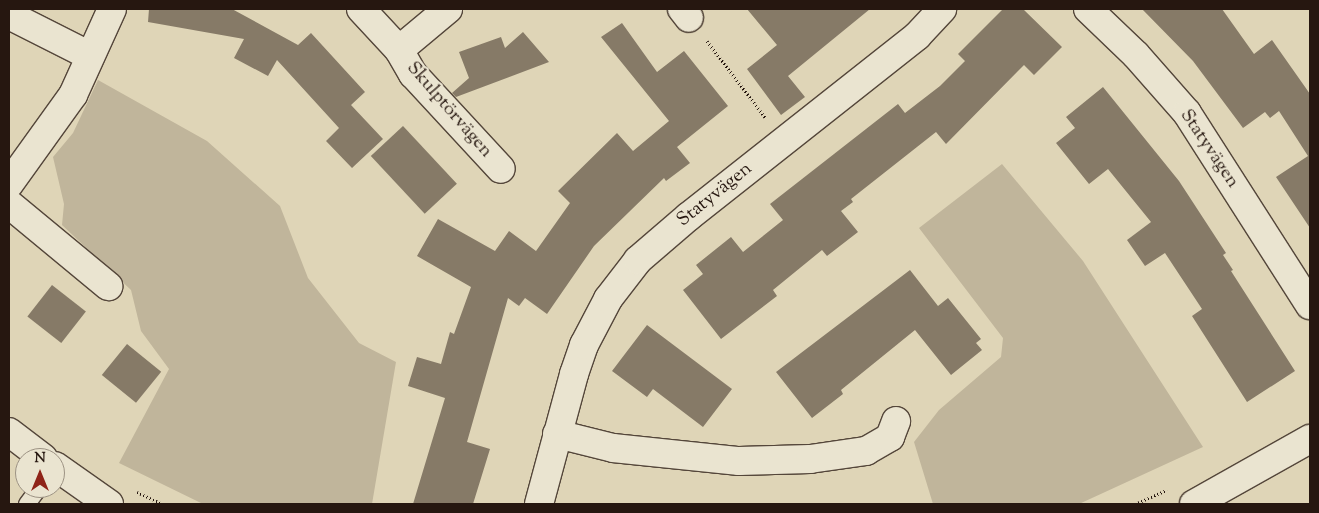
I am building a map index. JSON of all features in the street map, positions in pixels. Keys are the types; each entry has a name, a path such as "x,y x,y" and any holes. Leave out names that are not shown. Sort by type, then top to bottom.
{"street":[{"path":"9,184 73,95 112,9"},
{"name":"Skulptörvägen","path":"360,9 399,50 413,74 501,170"},
{"name":"Skulptörvägen","path":"399,50 448,9"},
{"name":"Statyvägen","path":"539,504 557,434 584,345 608,299 638,260 783,141 917,36 942,9"},
{"name":"Statyvägen","path":"1088,9 1136,55 1187,113 1310,305"},
{"path":"9,15 90,56"},
{"path":"9,204 108,286"},
{"path":"557,434 613,448 739,461 810,459 866,451 890,437 896,421"},
{"path":"9,432 30,448"},
{"path":"1194,504 1310,439"},
{"path":"65,474 109,504"}],"path":[{"path":"686,14 783,141"}],"shaded area":[{"path":"98,80 207,141 280,206 308,278 359,343 396,362 372,504 203,504 119,463 169,369 141,331 131,290 62,225 64,204 53,157 73,133"},
{"path":"1002,164 1083,261 1203,447 1079,504 933,504 914,442 939,410 1001,357 1003,338 919,228"}],"building":[{"path":"149,9 232,9 298,45 311,33 365,92 351,105 383,139 352,168 326,141 339,128 277,60 268,76 234,58 244,39 148,22"},
{"path":"747,9 870,9 788,76 805,97 781,115 747,69 777,45"},
{"path":"1003,9 1023,9 1062,47 1034,75 1024,65 946,144 936,132 851,199 853,202 841,211 858,232 827,256 822,250 773,290 777,296 721,339 683,290 703,274 696,265 731,237 743,252 783,220 770,204 898,104 905,113 940,86 965,61 958,54"},
{"path":"1142,9 1222,9 1254,54 1272,40 1310,94 1310,228 1276,177 1308,156 1279,111 1270,118 1265,112 1243,128 1193,61"},
{"path":"622,23 657,72 684,51 728,106 677,147 690,163 666,181 664,178 594,246 547,314 525,298 519,306 508,298 467,442 490,449 473,504 413,504 445,398 408,386 417,357 441,364 450,332 454,334 471,287 417,256 438,219 495,251 509,231 536,251 570,203 558,191 617,133 633,151 669,121 601,37"},
{"path":"523,32 549,62 456,97 452,93 469,78 459,52 501,37 505,48"},
{"path":"1103,87 1179,181 1226,253 1223,255 1233,270 1231,271 1295,371 1247,402 1192,316 1202,309 1165,253 1145,266 1127,240 1151,222 1108,169 1089,184 1056,143 1075,128 1066,117"},
{"path":"403,126 457,184 425,214 371,156"},
{"path":"910,270 938,306 948,298 981,339 976,343 982,350 951,375 915,330 841,390 843,394 812,418 776,372"},
{"path":"52,285 86,311 61,343 27,317"},
{"path":"647,325 732,389 703,427 653,389 647,397 612,371"},
{"path":"127,344 161,372 136,403 102,375"}]}
